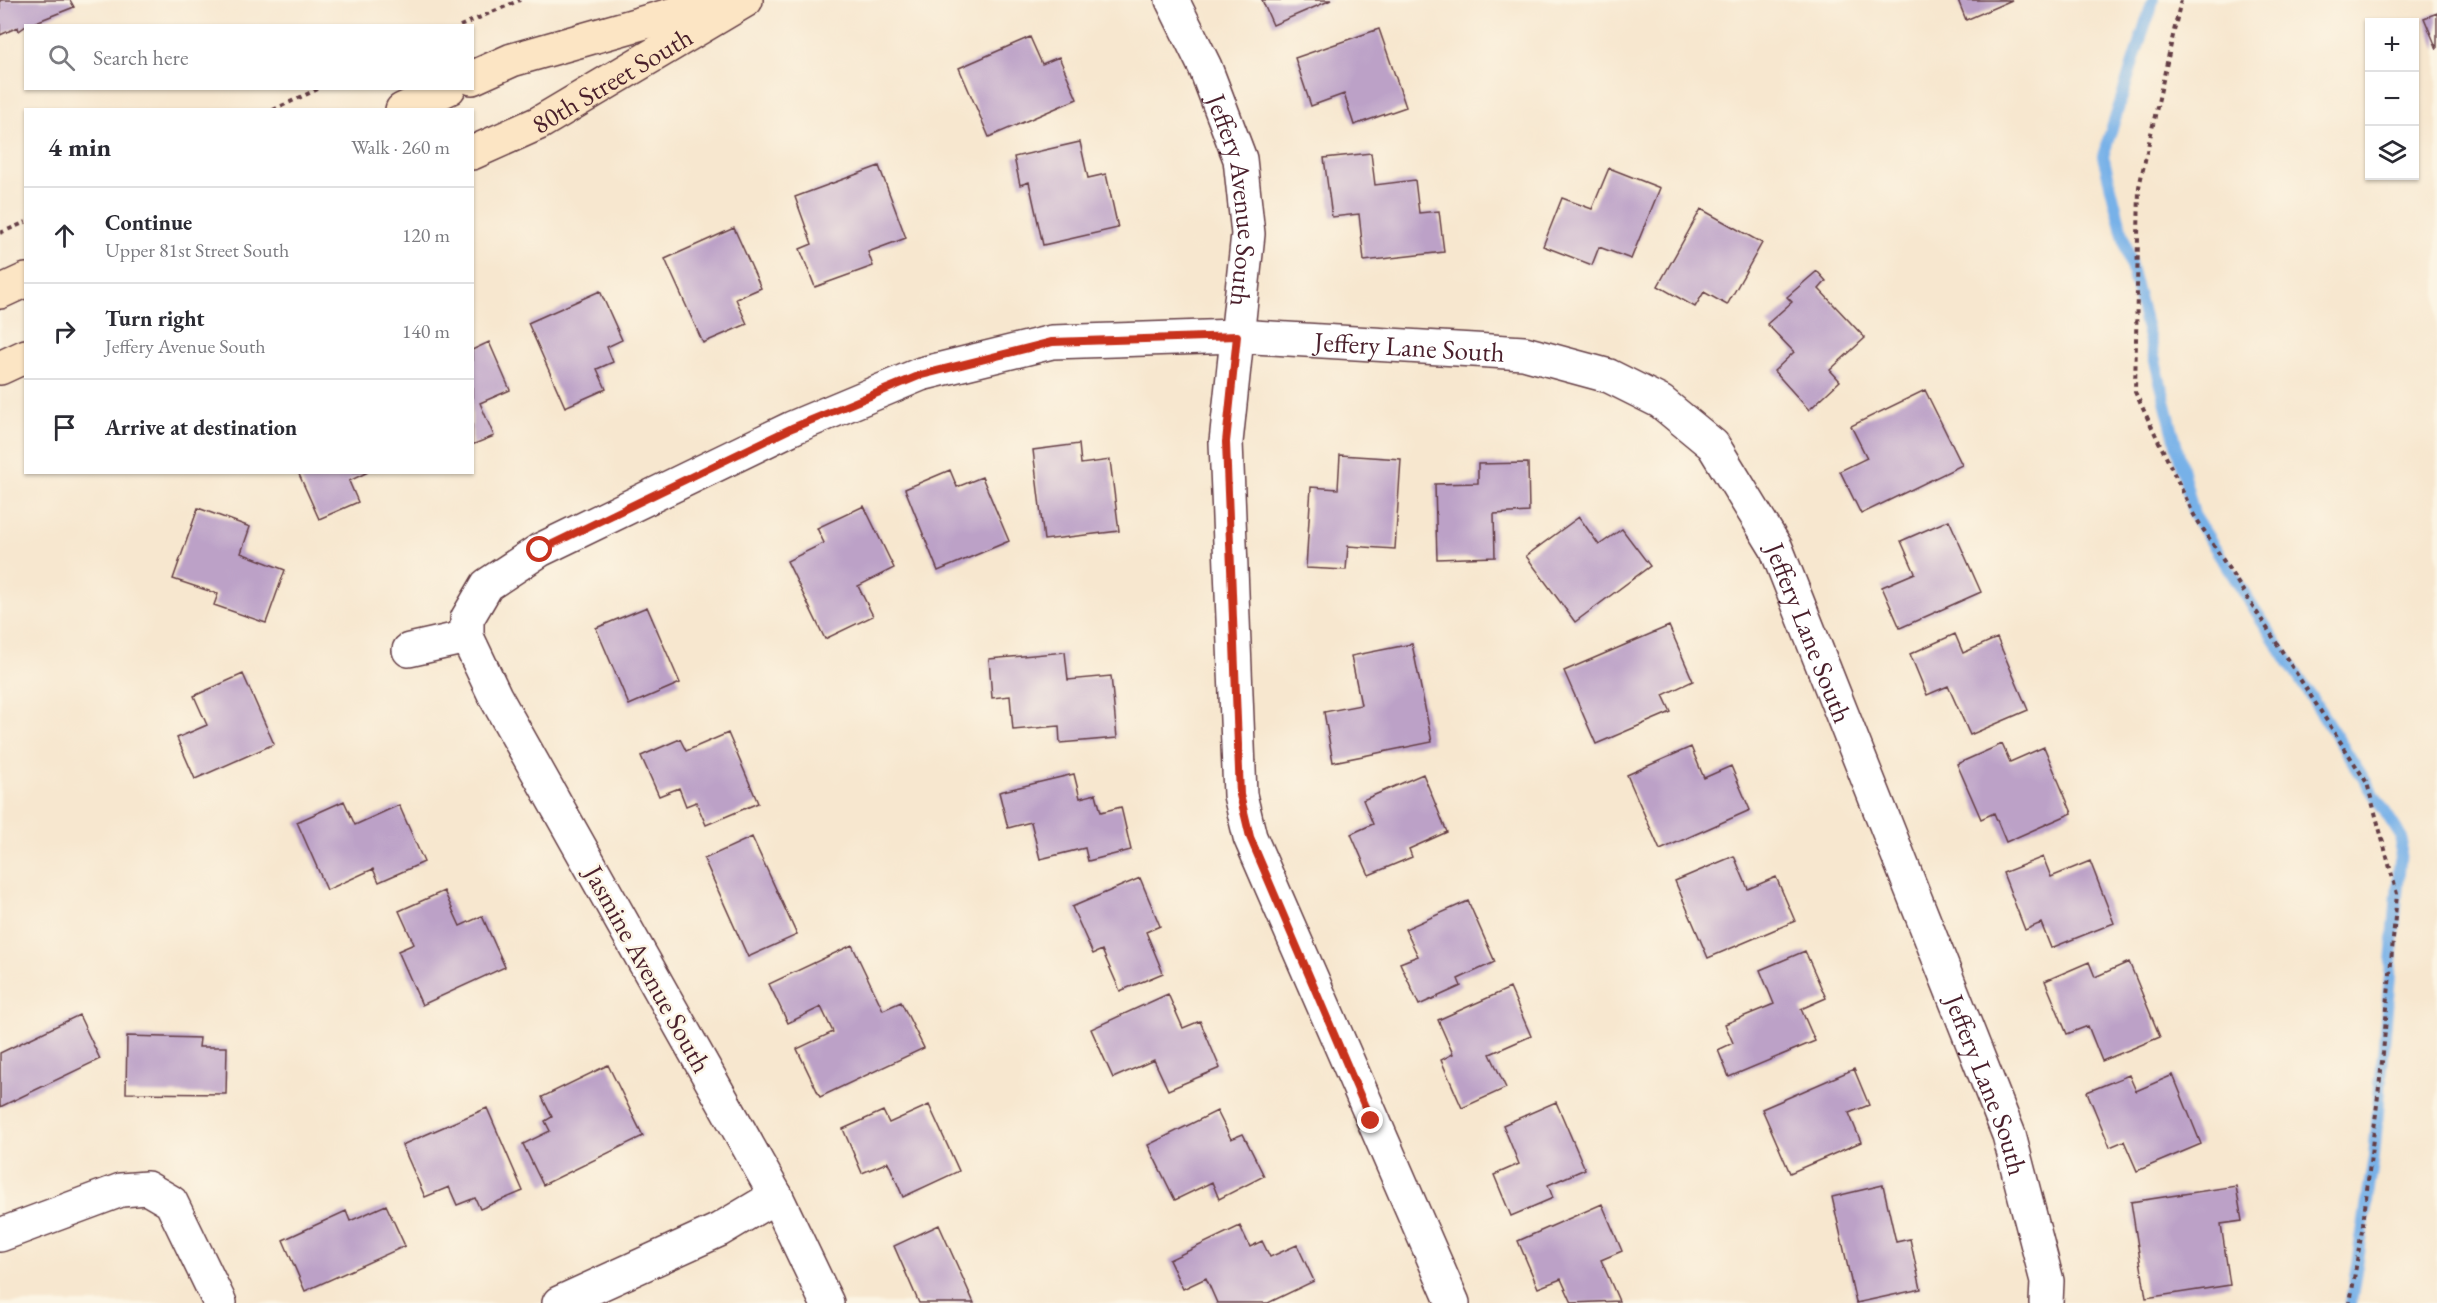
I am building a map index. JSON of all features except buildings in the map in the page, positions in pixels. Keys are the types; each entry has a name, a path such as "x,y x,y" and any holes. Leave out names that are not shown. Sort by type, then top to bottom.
{"main road":[{"name":"80th Street South","path":"474,77 512,60 725,0"},
{"name":"80th Street South","path":"474,152 539,123 746,0"},
{"path":"406,108 445,90"},
{"path":"0,292 24,281"},
{"path":"0,368 24,357"}],"street":[{"name":"Jeffery Avenue South","path":"1172,0 1205,67 1240,159 1248,234 1226,442 1240,795 1250,837 1453,1303"},
{"name":"Jeffery Lane South","path":"467,637 467,619 487,585 540,550 792,428 921,375 1052,342 1237,336 1524,353 1609,376 1661,402 1713,445 1776,548 2009,1135 2047,1281 2046,1303"},
{"path":"409,650 467,637"},
{"name":"Jasmine Avenue South","path":"467,637 495,696 776,1197 826,1303"},
{"path":"0,1235 121,1190 147,1188 171,1202 220,1303"},
{"path":"559,1303 719,1230 776,1197"}],"path":[{"path":"465,24 520,0"},
{"path":"2181,0 2139,188 2135,392 2194,514 2367,783 2397,894 2378,1099 2363,1224 2350,1303"},
{"path":"277,108 316,90"},
{"path":"0,233 24,223"}],"waterway":[{"path":"2153,0 2103,156 2194,515 2402,838 2374,1157 2351,1303"}],"route":[{"path":"540,550 792,428 921,375 1052,342 1237,336 1226,442 1240,795 1250,837 1371,1121"}]}
